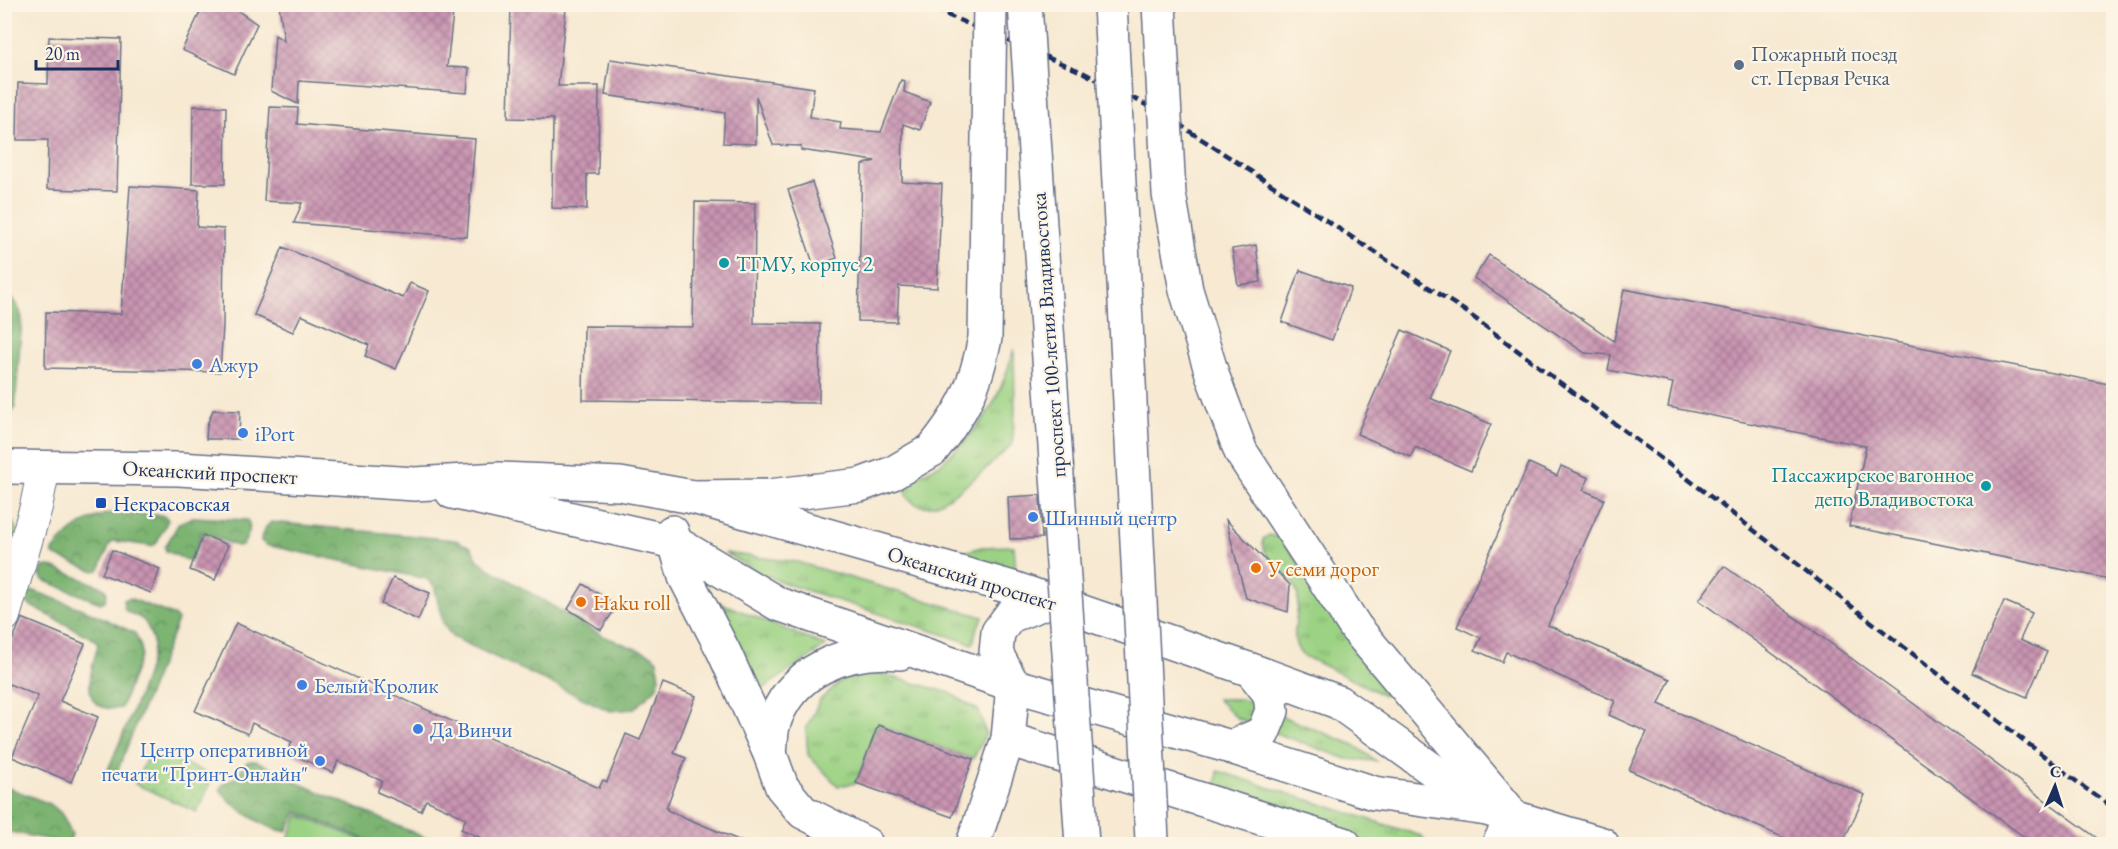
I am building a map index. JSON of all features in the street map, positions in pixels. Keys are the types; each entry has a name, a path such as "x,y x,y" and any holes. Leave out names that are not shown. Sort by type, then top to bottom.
{"main road":[{"path":"866,844 803,812 782,787 770,754 724,652 685,577 672,532 693,497 769,496 860,485 893,473 932,450 953,424 970,395 985,338 990,4"},
{"name":"проспект 100-летия Владивостока","path":"1025,4 1082,844"},
{"path":"1110,4 1152,842"},
{"path":"1159,4 1169,194 1186,290 1213,377 1241,453 1356,628 1500,812 1499,844"},
{"name":"Океанский проспект","path":"4,467 189,470 415,484 510,479 620,484 693,497 1013,588 1338,702 1500,812"},
{"name":"Океанский проспект","path":"415,484 674,542 778,604 1013,685 1231,747 1374,793 1500,812 1602,844"},
{"path":"973,844 1008,739 1013,685 996,653 998,633 1010,616 1049,601"},
{"path":"770,754 773,727 782,705 792,689 805,677 843,657 885,652 923,655"},
{"path":"1231,747 1263,733 1272,711 1270,694 1251,670"},
{"path":"1008,739 1344,844"},
{"path":"1064,844 1071,813 1076,758"}],"street":[{"path":"4,616 33,517 44,467"}],"green space":[{"path":"4,295 16,304 22,318 15,409 5,420"},
{"path":"1014,348 1015,412 1012,444 949,497 930,506 919,506 913,503 906,495 907,488 915,478 945,460 981,422 997,397"},
{"path":"111,513 161,515 168,520 156,544 151,546 114,541 110,544 99,570 94,571 53,555 58,544 71,532 93,518"},
{"path":"5,516 12,521 16,529 5,587"},
{"path":"193,517 247,520 249,533 243,545 237,546 202,534 191,560 166,551 165,547 179,523"},
{"path":"271,522 455,540 471,547 478,560 490,569 603,636 652,655 657,660 660,677 656,688 634,709 610,711 452,637 443,623 434,586 427,579 266,545 261,541 262,535"},
{"path":"1269,535 1281,538 1387,690 1385,694 1302,655 1295,641 1297,592 1289,578 1267,555 1263,539"},
{"path":"1014,546 1016,573 967,559 962,553 981,547"},
{"path":"725,553 797,562 983,617 976,630 973,644 790,585 757,572"},
{"path":"49,566 105,588 107,594 105,601 100,603 43,580 40,574 43,567"},
{"path":"34,591 90,612 135,633 141,647 141,655 121,708 107,708 97,704 92,698 90,678 98,645 95,640 29,605 25,599 28,592"},
{"path":"129,598 175,616 178,620 115,777 107,780 105,777 142,687 152,653 153,642 145,623 141,618 125,609 124,600"},
{"path":"716,601 826,646 761,690"},
{"path":"878,673 950,693 979,711 986,734 973,759 878,725 856,783 838,786 808,755 806,729 820,700 843,679"},
{"path":"1217,699 1241,699 1267,710 1261,727 1237,718"},
{"path":"1276,714 1354,745 1376,761 1347,759 1270,731"},
{"path":"151,749 213,776 197,812 135,784"},
{"path":"249,761 257,761 298,783 440,844 377,844 297,812 287,831 270,827 240,809 220,789 236,777"},
{"path":"1218,771 1421,836 1428,844 1373,844 1216,793"},
{"path":"9,788 50,804 62,814 72,834 70,840 65,843 5,831 5,789"},
{"path":"298,815 373,844 286,844"}],"building":[{"path":"204,4 228,4 257,24 234,74 182,50"},
{"path":"279,4 454,4 447,67 469,68 467,93 299,81 298,104 271,91 275,35 284,41"},
{"path":"511,4 566,9 558,86 599,86 598,174 587,174 587,209 552,208 553,119 508,118"},
{"path":"49,37 121,39 117,191 47,189 48,140 17,140 18,83 48,84"},
{"path":"610,59 814,88 810,117 841,122 840,129 881,132 901,80 905,81 904,92 930,102 920,130 903,124 902,182 942,184 937,288 899,286 897,322 858,321 862,165 875,161 801,150 801,146 773,145 756,96 756,144 723,143 725,113 605,95"},
{"path":"193,106 226,107 225,184 192,184"},
{"path":"270,107 298,108 297,124 475,139 467,237 294,223 302,203 264,201"},
{"path":"812,182 837,258 814,266 788,190"},
{"path":"130,186 199,190 197,227 224,229 220,372 45,368 46,312 121,314"},
{"name":"ТГМУ, корпус 2","path":"695,202 755,203 754,323 820,324 819,403 583,400 584,326 693,327"},
{"path":"1256,245 1261,282 1238,285 1232,249"},
{"path":"283,247 403,298 410,283 429,291 396,369 365,356 369,345 301,315 293,332 254,315"},
{"name":"Пассажирское вагонное депо Владивостока","path":"1489,255 1614,341 1624,289 2114,385 2114,580 1849,526 1866,446 1668,407 1673,383 1608,370 1611,355 1585,353 1474,278"},
{"path":"1300,270 1351,288 1332,340 1282,322"},
{"path":"1402,330 1450,351 1430,398 1491,424 1471,471 1415,447 1411,457 1357,434"},
{"path":"213,410 240,411 239,439 206,439 207,425"},
{"path":"1529,463 1557,476 1561,466 1589,478 1583,490 1604,499 1548,625 1670,679 1659,704 1865,795 1842,844 1798,844 1629,770 1647,732 1609,715 1615,701 1506,652 1502,662 1475,650 1481,638 1457,627"},
{"name":"Шинный центр","path":"1040,495 1042,538 1010,539 1008,497"},
{"name":"У семи дорог","path":"1226,520 1290,585 1288,612 1246,598"},
{"path":"203,535 228,545 215,580 190,570"},
{"path":"112,550 160,569 151,593 102,574"},
{"path":"1724,566 2105,844 2034,844 1699,600"},
{"path":"393,578 430,593 418,620 381,604"},
{"path":"583,584 617,606 601,630 568,609"},
{"path":"2004,601 2032,613 2020,640 2047,652 2027,697 1972,673"},
{"path":"22,618 85,644 60,701 98,717 71,782 12,757 38,696 4,682 4,660"},
{"path":"236,623 599,788 603,780 607,782 626,734 640,740 663,683 696,696 674,753 686,758 666,808 748,844 495,844 461,829 466,818 426,800 421,811 377,792 382,781 338,761 333,773 287,752 292,742 252,723 248,734 195,711"},
{"path":"878,725 973,759 952,817 856,783"}],"railway":[{"path":"921,4 1082,72 1160,112 1465,311 1679,472 2085,788 2114,808"}],"place":[{"name":"Пожарный поезд ст. Первая Речка","path":"1739,65"},
{"name":"ТГМУ, корпус 2","path":"724,263"},
{"name":"Ажур","path":"197,364"},
{"name":"iPort","path":"243,433"},
{"name":"Пассажирское вагонное депо Владивостока","path":"1986,486"},
{"name":"Некрасовская","path":"101,503"},
{"name":"Шинный центр","path":"1033,517"},
{"name":"У семи дорог","path":"1256,568"},
{"name":"Haku roll","path":"581,602"},
{"name":"Белый Кролик","path":"302,685"},
{"name":"Да Винчи","path":"418,729"},
{"name":"Центр оперативной печати \"Принт-Онлайн\"","path":"320,761"}]}
